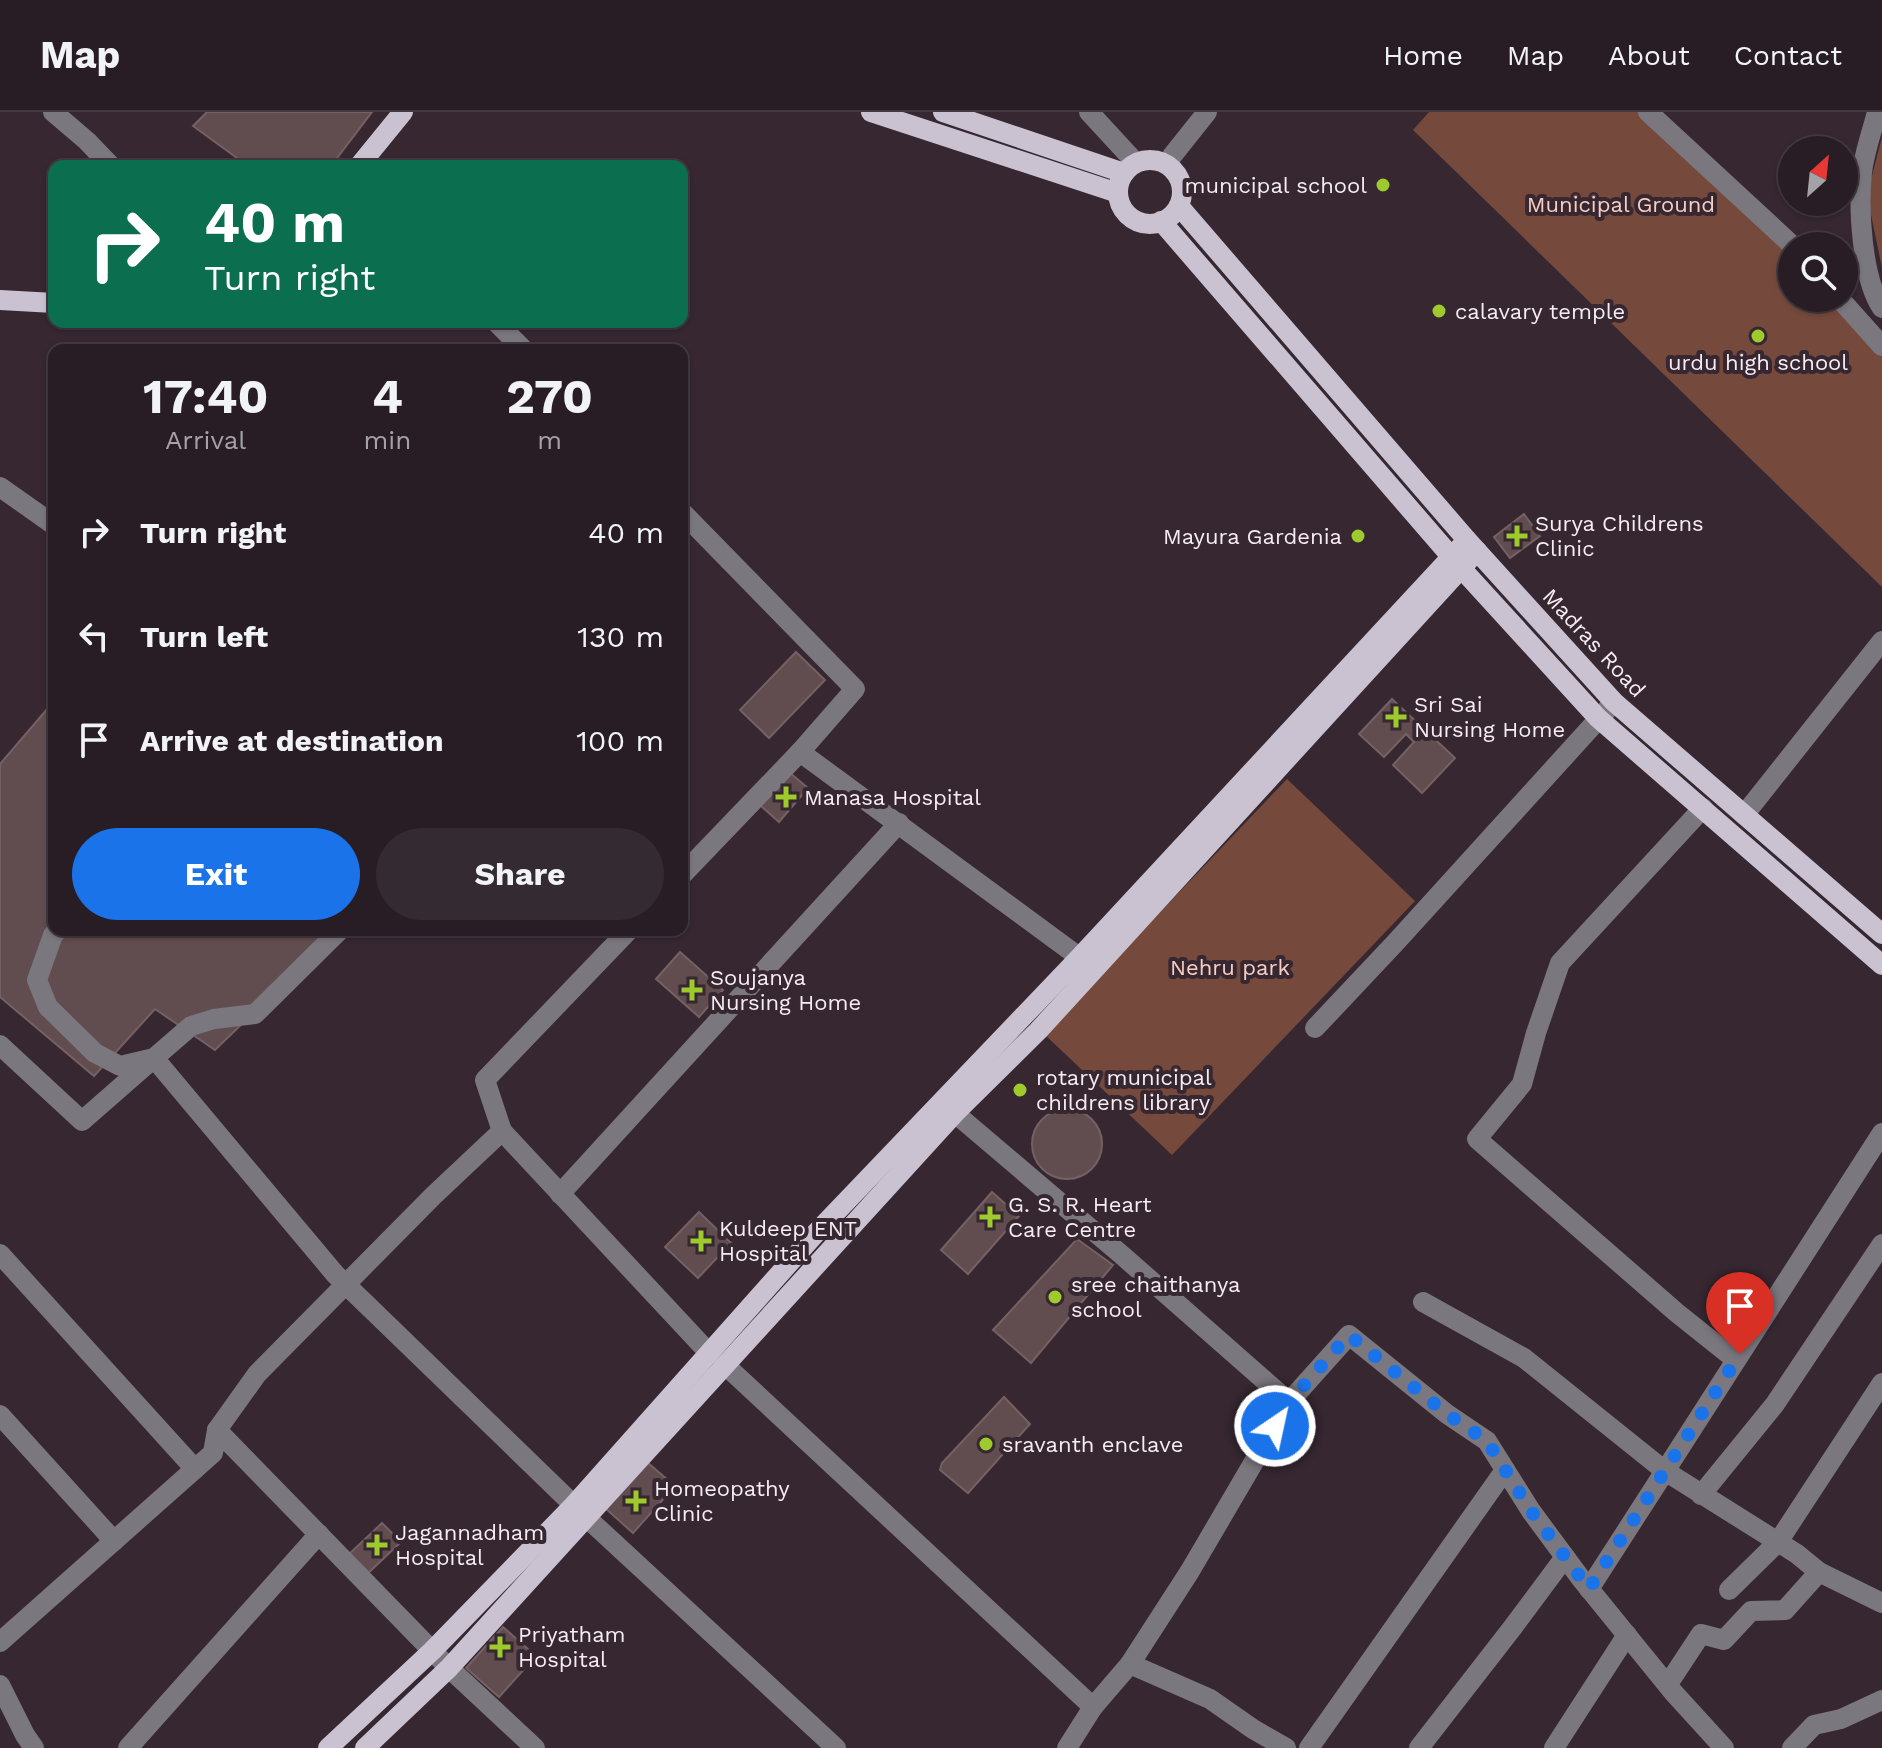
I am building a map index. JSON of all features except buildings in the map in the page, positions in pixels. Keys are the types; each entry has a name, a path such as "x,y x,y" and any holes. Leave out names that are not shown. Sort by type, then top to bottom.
{"main road":[{"path":"364,160 403,112"},
{"path":"871,112 1126,176 1151,160 1162,162 1178,175 1182,185 1179,206 1172,215 1161,221 1143,223 1133,219 1121,203 1126,176"},
{"path":"943,112 1126,176"},
{"name":"Madras Road","path":"1179,206 1472,546 1614,702 1882,934"},
{"path":"1161,221 1456,562 1598,718 1882,965"},
{"path":"0,300 48,303"},
{"path":"365,1748 449,1668 580,1512 948,1107 1038,1031 1087,963 1472,546"},
{"path":"328,1748 580,1512"}],"street":[{"path":"53,112 105,160"},
{"path":"1089,112 1126,176"},
{"path":"1172,156 1207,112"},
{"path":"1648,112 1778,232"},
{"path":"1877,112 1862,172 1862,236 1874,297 1882,308"},
{"path":"1852,312 1882,346"},
{"path":"502,328 518,344"},
{"path":"0,487 48,521"},
{"path":"688,518 855,689 800,752 688,869"},
{"path":"1744,815 1882,641"},
{"path":"1315,1028 1614,702"},
{"path":"800,752 1087,963"},
{"path":"1703,808 1560,963 1522,1084 1477,1139 1677,1313 1736,1360"},
{"path":"560,1194 899,823"},
{"path":"53,936 37,980 48,1007 95,1053 120,1066 154,1058"},
{"path":"0,1045 82,1121 191,1026 214,1019 255,1014 334,936"},
{"path":"623,936 485,1080 502,1131 717,1359 1093,1707"},
{"path":"154,1058 335,1274 580,1512 836,1748"},
{"path":"948,1107 1289,1402"},
{"path":"3,1633 213,1453 217,1430 257,1374 433,1196 502,1131"},
{"path":"1589,1589 1882,1133"},
{"path":"1701,1495 1775,1404 1882,1244"},
{"path":"0,1254 195,1469"},
{"path":"1423,1302 1524,1358 1665,1471 1701,1495 1797,1554 1819,1572 1882,1603"},
{"path":"1067,1748 1093,1707 1130,1664 1190,1571 1289,1402 1349,1335 1447,1414 1487,1441 1531,1511 1589,1589 1724,1748"},
{"path":"1729,1590 1778,1542 1882,1383"},
{"path":"0,1415 114,1541"},
{"path":"217,1430 432,1651 535,1748"},
{"path":"1309,1748 1505,1470"},
{"path":"128,1748 319,1534"},
{"path":"1419,1748 1565,1557"},
{"path":"1668,1684 1701,1634 1724,1640 1751,1611 1785,1610 1819,1572"},
{"path":"1554,1748 1627,1635"},
{"path":"1130,1664 1210,1699 1286,1748"},
{"path":"0,1685 34,1748"},
{"path":"1792,1748 1814,1725 1841,1719 1882,1700"}],"green space":[{"name":"Municipal Ground","path":"1429,112 1658,112 1778,235 1778,312 1854,312 1882,340 1882,587 1413,130"},
{"path":"1882,137 1882,268 1867,195"},
{"name":"Nehru park","path":"1287,779 1415,901 1172,1155 1044,1034"}],"place":[{"name":"municipal school","path":"1383,185"},
{"name":"calavary temple","path":"1439,311"},
{"name":"urdu high school","path":"1758,336"},
{"name":"Mayura Gardenia","path":"1358,536"},
{"name":"Surya Childrens Clinic","path":"1517,536"},
{"name":"Sri Sai Nursing Home","path":"1396,717"},
{"name":"Manasa Hospital","path":"786,797"},
{"name":"Soujanya Nursing Home","path":"692,990"},
{"name":"rotary municipal childrens library","path":"1020,1090"},
{"name":"G. S. R. Heart Care Centre","path":"990,1217"},
{"name":"Kuldeep ENT Hospital","path":"701,1241"},
{"name":"sree chaithanya school","path":"1055,1297"},
{"name":"sravanth enclave","path":"986,1444"},
{"name":"Homeopathy Clinic","path":"636,1501"},
{"name":"Jagannadham Hospital","path":"377,1545"},
{"name":"Priyatham Hospital","path":"500,1647"}],"route":[{"path":"1275,1426 1289,1402 1349,1335 1447,1414 1487,1441 1531,1511 1589,1589 1740,1354"}]}
